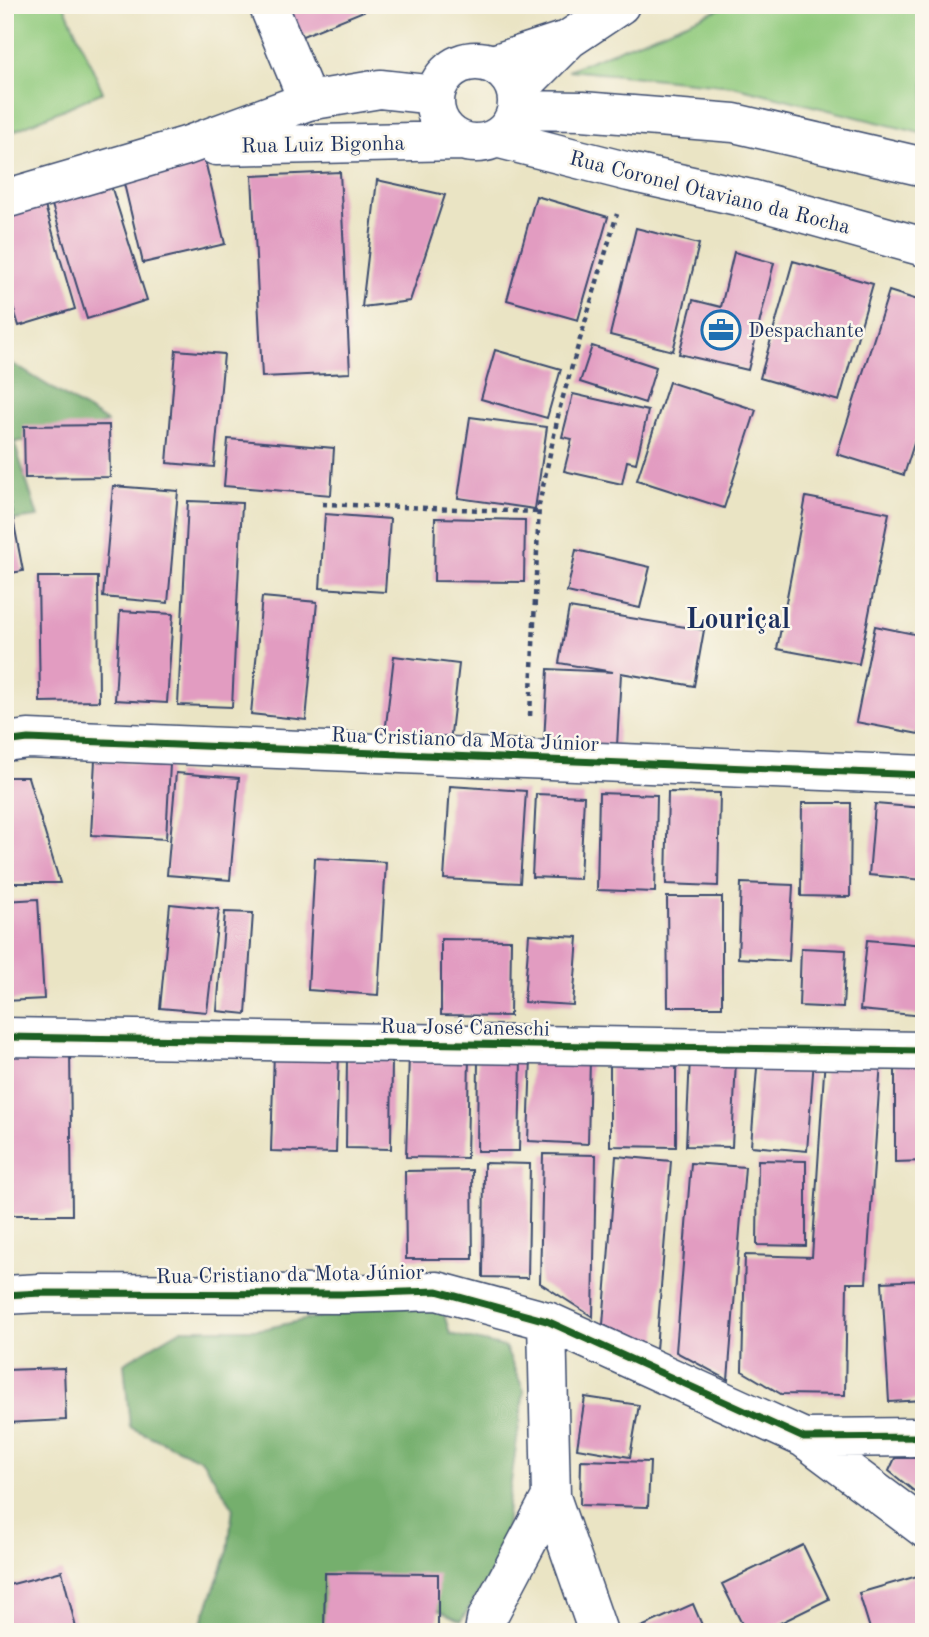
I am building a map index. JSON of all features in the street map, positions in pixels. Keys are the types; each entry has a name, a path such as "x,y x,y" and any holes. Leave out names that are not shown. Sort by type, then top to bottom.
{"street":[{"path":"268,5 308,100"},
{"path":"497,109 475,61 457,66 443,78 435,95 436,113 445,130 497,109 569,39 620,5"},
{"name":"Rua Luiz Bigonha","path":"5,199 186,146 308,100 380,89 435,95"},
{"path":"497,109 582,111 734,123 924,167"},
{"name":"Rua Luiz Bigonha","path":"186,146 497,109"},
{"name":"Rua Coronel Otaviano da Rocha","path":"497,109 629,173 751,199 924,247"},
{"name":"Rua Cristiano da Mota Júnior","path":"5,742 28,739 924,775"},
{"name":"Rua José Caneschi","path":"5,1037 924,1051"},
{"name":"Rua Cristiano da Mota Júnior","path":"5,1295 343,1294 437,1291 547,1321 804,1438 924,1437"},
{"path":"547,1321 551,1497 598,1632"},
{"path":"804,1438 924,1528"},
{"path":"484,1632 486,1620 551,1497"}],"path":[{"path":"528,759 538,513 560,407 629,173"},
{"path":"323,504 538,513"}],"green space":[{"path":"5,5 64,5 103,92 14,131 5,112"},
{"path":"729,5 924,5 924,134 733,86 568,70"},
{"path":"8,361 107,422 81,436 14,442 38,517 5,521 5,362"},
{"path":"437,1291 450,1334 505,1347 524,1391 508,1503 505,1551 461,1621 423,1603 347,1632 198,1632 228,1551 233,1507 202,1460 130,1427 124,1363 182,1329 263,1329"}],"building":[{"path":"278,5 370,5 371,8 293,40"},
{"path":"202,148 225,244 143,263 120,167"},
{"path":"340,172 350,373 262,377 252,176"},
{"path":"107,173 147,300 87,319 48,192"},
{"path":"377,180 445,195 410,301 362,307"},
{"path":"536,196 608,217 578,320 507,300"},
{"path":"43,199 75,309 19,326 5,280 5,210"},
{"path":"636,228 699,244 673,351 610,335"},
{"name":"Despachante","path":"734,252 774,263 748,370 679,354 693,300 721,307"},
{"path":"793,261 873,284 839,401 760,378"},
{"path":"889,291 924,302 924,412 904,475 837,454"},
{"path":"592,346 656,367 645,403 580,382"},
{"path":"176,350 224,354 214,467 167,463"},
{"path":"495,350 561,369 547,418 481,399"},
{"path":"669,382 756,410 724,508 637,480"},
{"path":"573,394 648,411 636,463 627,461 622,484 564,471 572,439 562,437"},
{"path":"470,417 547,427 535,509 458,498"},
{"path":"109,425 110,477 25,478 24,426"},
{"path":"228,439 334,448 331,495 224,486"},
{"path":"113,486 178,491 168,603 103,597"},
{"path":"806,497 889,513 859,664 777,649"},
{"path":"188,501 242,503 232,707 178,705"},
{"path":"10,503 23,571 5,574 5,504"},
{"path":"325,514 390,519 385,592 320,588"},
{"path":"435,518 525,520 524,582 434,581"},
{"path":"576,550 650,567 640,608 567,592"},
{"path":"38,577 98,577 99,701 40,702"},
{"path":"262,597 317,602 306,720 251,714"},
{"path":"569,608 704,630 694,686 621,673 617,746 544,742 548,669 613,672 559,663"},
{"path":"120,611 173,614 167,703 115,700"},
{"path":"875,626 924,636 924,735 856,722"},
{"path":"394,656 459,664 450,742 385,734"},
{"path":"95,760 170,764 166,839 91,835"},
{"path":"176,773 239,778 230,880 167,875"},
{"path":"5,777 28,777 60,883 5,883"},
{"path":"450,786 526,791 520,883 444,879"},
{"path":"668,792 720,793 718,886 666,884"},
{"path":"599,793 657,795 655,892 597,890"},
{"path":"536,794 584,796 580,879 532,877"},
{"path":"802,803 851,803 850,897 801,896"},
{"path":"875,804 924,808 924,880 869,875"},
{"path":"315,858 386,862 378,995 308,990"},
{"path":"741,883 793,885 789,961 738,958"},
{"path":"667,897 722,897 722,1007 668,1007"},
{"path":"38,899 44,999 5,1001 5,901"},
{"path":"170,904 219,909 207,1012 160,1008"},
{"path":"225,912 253,913 246,1014 217,1011"},
{"path":"529,934 578,937 573,1005 524,1002"},
{"path":"441,939 511,940 510,1016 441,1015"},
{"path":"867,940 924,945 924,1016 860,1010"},
{"path":"801,948 846,950 843,1008 799,1006"},
{"path":"70,1050 72,1215 5,1215 5,1051"},
{"path":"274,1051 339,1053 336,1153 271,1151"},
{"path":"409,1054 469,1055 467,1158 406,1157"},
{"path":"758,1055 814,1060 807,1151 751,1146"},
{"path":"347,1056 392,1057 391,1149 346,1148"},
{"path":"531,1057 590,1059 588,1144 528,1141"},
{"path":"610,1057 676,1058 676,1147 610,1146"},
{"path":"690,1057 736,1059 732,1147 686,1146"},
{"path":"825,1057 881,1061 866,1283 847,1283 845,1395 781,1394 742,1371 745,1255 812,1257"},
{"path":"478,1058 521,1059 519,1151 477,1151"},
{"path":"924,1059 924,1161 895,1162 895,1060"},
{"path":"543,1154 596,1155 593,1317 540,1283"},
{"path":"616,1156 671,1161 656,1350 603,1325"},
{"path":"758,1160 806,1161 806,1246 757,1245"},
{"path":"484,1163 530,1164 528,1278 483,1277"},
{"path":"691,1163 745,1167 728,1380 676,1352"},
{"path":"472,1170 473,1259 406,1259 405,1171"},
{"path":"924,1280 924,1400 889,1402 882,1282"},
{"path":"64,1368 66,1420 5,1423 5,1370"},
{"path":"585,1397 639,1405 630,1457 577,1448"},
{"path":"895,1458 924,1458 924,1499 889,1471"},
{"path":"581,1460 650,1462 648,1507 580,1505"},
{"path":"803,1545 829,1599 762,1632 746,1632 722,1584"},
{"path":"62,1571 77,1632 8,1632 5,1621 5,1586"},
{"path":"325,1573 438,1574 438,1632 324,1632"},
{"path":"924,1574 924,1632 871,1632 859,1593"},
{"path":"693,1604 705,1632 630,1632"}],"cycle path":[{"path":"5,742 28,739 924,775"},
{"path":"5,1037 924,1051"},
{"path":"5,1295 343,1294 437,1291 547,1321 804,1438 924,1437"}],"place":[{"name":"Despachante","path":"721,330"}],"district":[{"name":"Louriçal","path":"738,618"}]}
